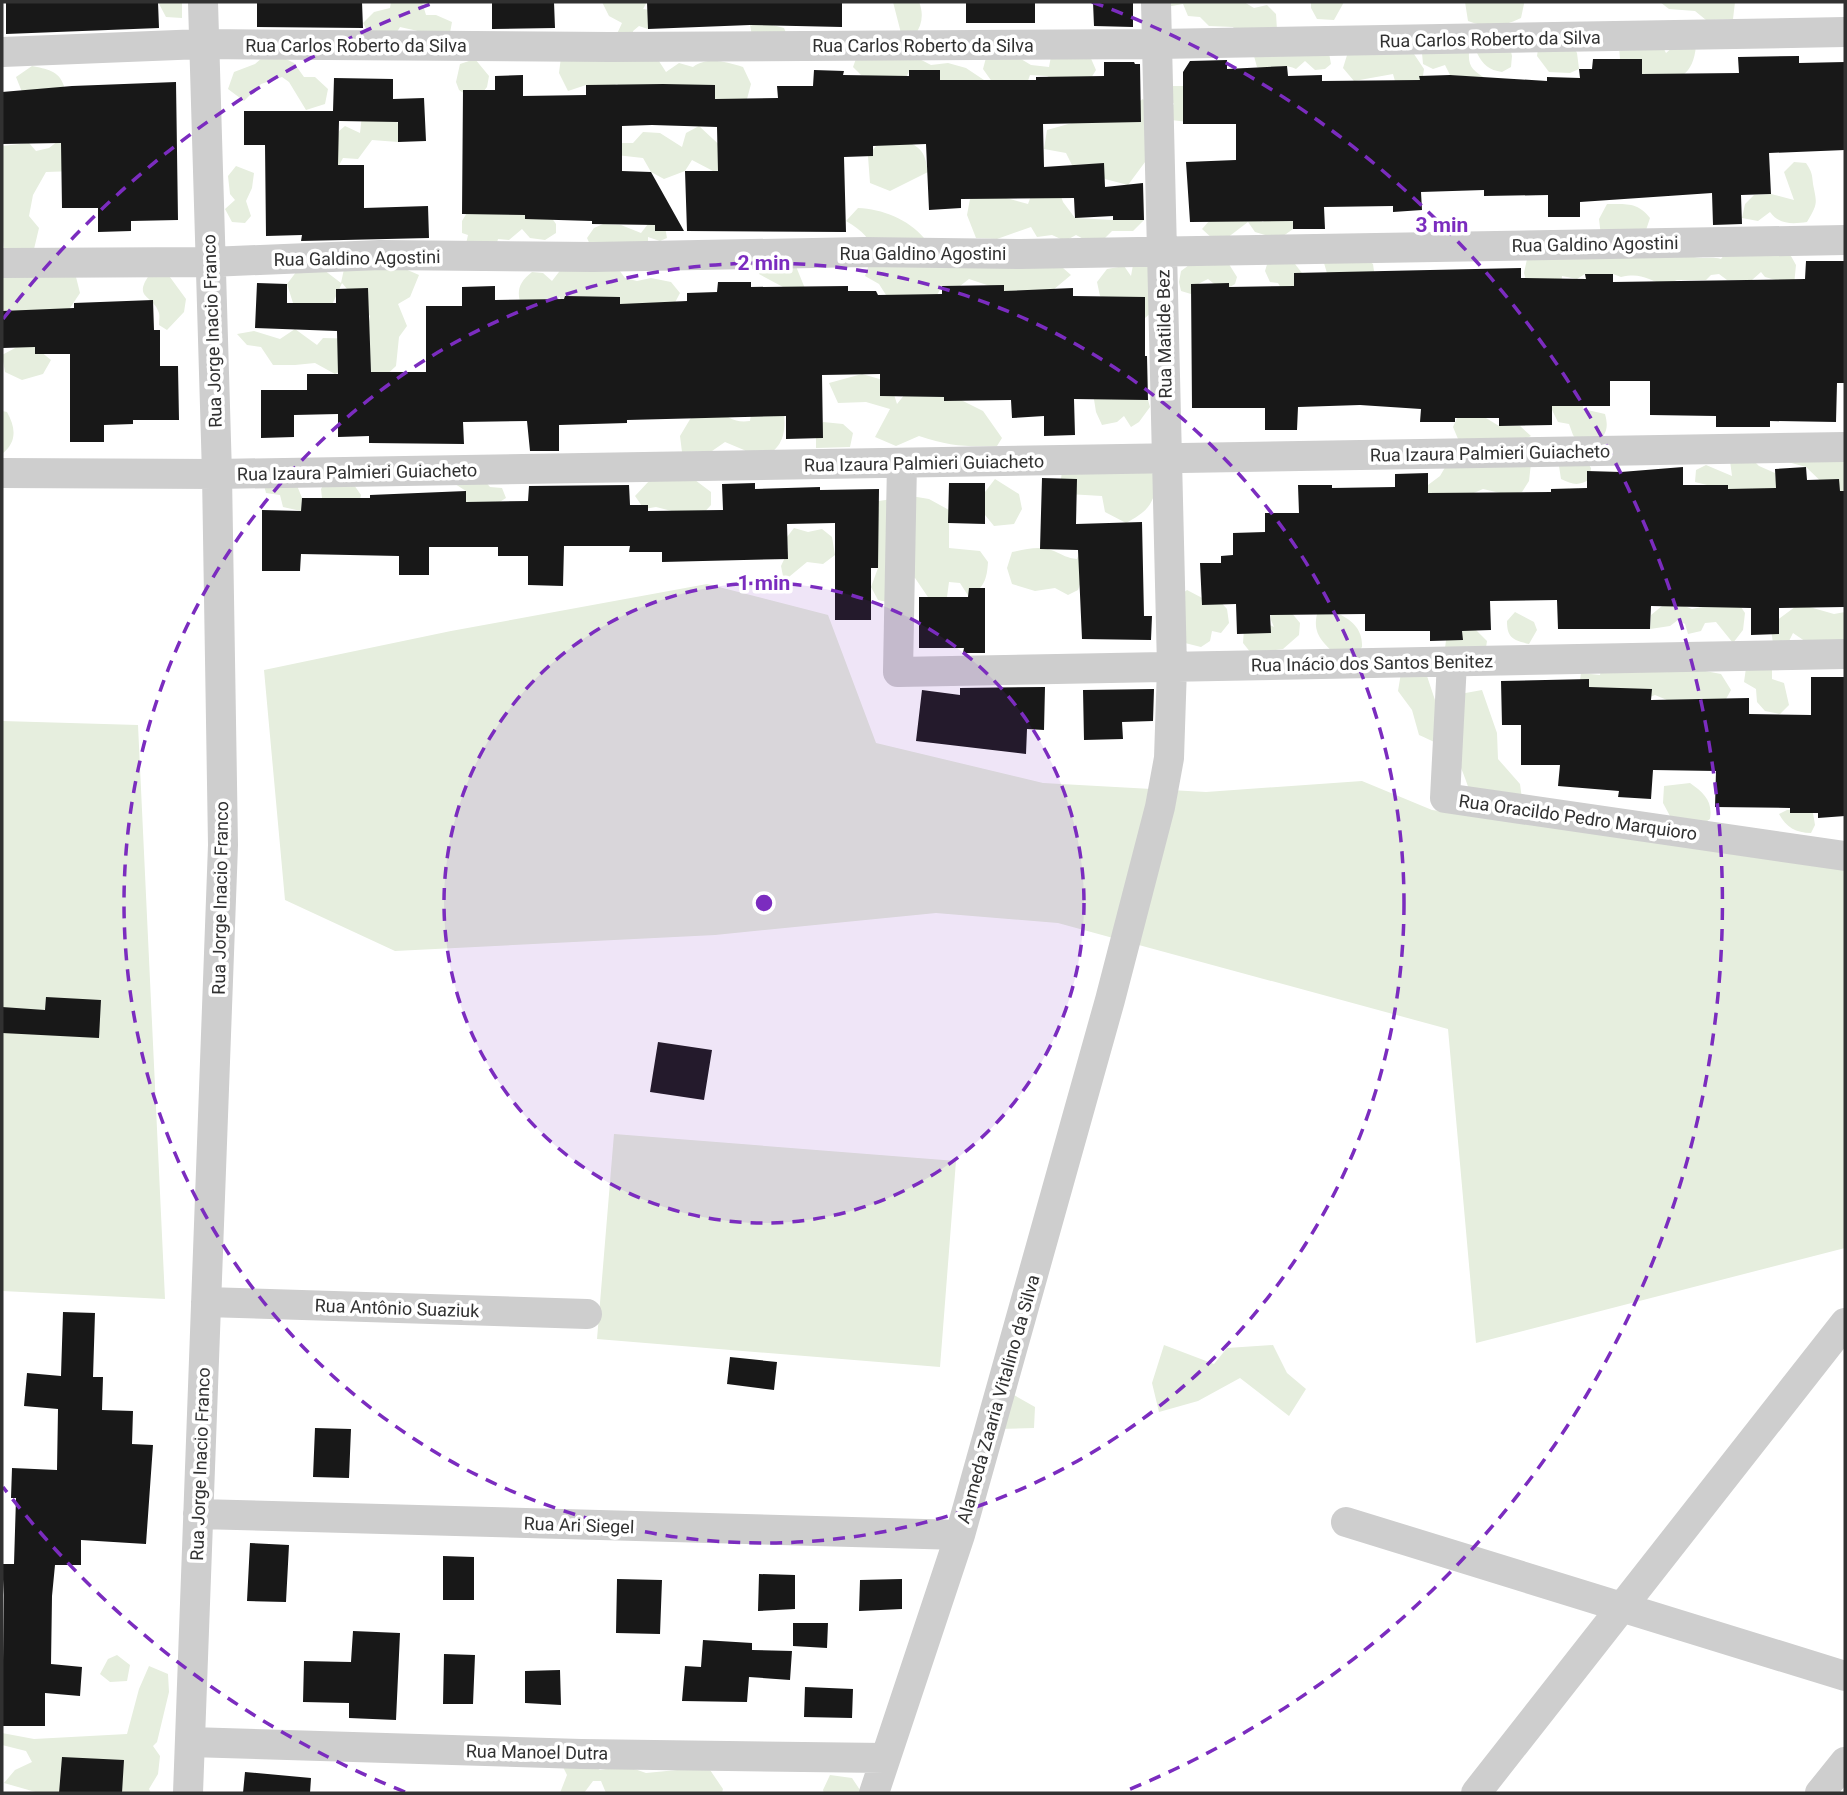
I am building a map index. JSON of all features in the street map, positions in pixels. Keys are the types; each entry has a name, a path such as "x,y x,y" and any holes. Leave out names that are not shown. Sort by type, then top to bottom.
{"street":[{"name":"Rua Jorge Inacio Franco","path":"188,1793 223,845 216,474 202,2"},
{"name":"Rua Matilde Bez","path":"1156,2 1172,667"},
{"name":"Rua Carlos Roberto da Silva","path":"2,52 202,44 610,47 1157,44 1845,33"},
{"name":"Rua Galdino Agostini","path":"2,263 210,262 380,255 593,257 864,252 1020,254 1845,240"},
{"name":"Rua Izaura Palmieri Guiacheto","path":"2,473 216,474 1845,447"},
{"name":"Rua Inácio dos Santos Benitez","path":"902,463 898,672 1845,654"},
{"name":"Rua Oracildo Pedro Marquioro","path":"1452,662 1445,797 1845,856"},
{"name":"Alameda Zaaria Vitalino da Silva","path":"874,1793 960,1535 1110,1000 1160,807 1169,758 1172,667"},
{"name":"Rua Antônio Suaziuk","path":"206,1302 587,1314"},
{"path":"1476,1793 1845,1323"},
{"name":"Rua Ari Siegel","path":"198,1514 960,1535"},
{"path":"1346,1522 1845,1676"},
{"name":"Rua Manoel Dutra","path":"190,1742 581,1754 885,1758"},
{"path":"1820,1793 1845,1762"}],"green space":[{"path":"158,2 182,2 182,18 166,17"},
{"path":"391,2 422,2 426,15 436,15 452,22 449,38 400,27 394,37 370,36 363,23 374,12 390,8"},
{"path":"602,2 647,2 643,9 651,10 658,24 648,29 639,26 633,31 633,42 616,36 622,23 609,16"},
{"path":"893,2 919,2 922,19 915,35 902,37"},
{"path":"1163,2 1244,2 1254,8 1267,5 1276,14 1277,30 1241,38 1233,27 1209,26 1200,17 1188,16 1183,4 1166,7"},
{"path":"1311,2 1344,2 1334,20 1317,19"},
{"path":"1465,2 1524,4 1521,18 1489,26 1468,21"},
{"path":"1660,2 1735,2 1733,19 1706,20 1695,11 1669,9"},
{"path":"750,25 784,28 790,42 753,41"},
{"path":"1539,42 1571,43 1577,53 1579,69 1570,73 1549,72 1537,56"},
{"path":"1679,42 1696,46 1692,64 1677,79 1652,86 1620,59 1619,46 1662,45 1666,53"},
{"path":"1509,43 1511,67 1502,72 1487,66 1477,53"},
{"path":"1408,45 1424,69 1420,95 1398,92 1393,74 1354,81 1343,68 1348,52"},
{"path":"270,51 294,63 304,77 315,77 328,89 325,104 306,110 289,82 282,77 261,84 244,101 228,89 234,72 255,64"},
{"path":"1052,51 1089,54 1096,70 1088,83 1063,85 1047,76 1030,75 1025,89 1005,100 983,69 987,54 1011,53 1031,65 1049,67"},
{"path":"908,53 931,65 948,63 966,68 984,80 983,99 909,71 905,81 861,75 853,67 857,56"},
{"path":"1329,53 1331,64 1325,69 1315,70 1305,61 1296,69 1281,66 1267,71 1257,67 1254,56"},
{"path":"1422,53 1469,53 1472,68 1485,78 1450,75 1445,65 1433,69 1423,64"},
{"path":"655,55 666,72 679,63 693,67 711,61 743,67 751,84 747,99 739,110 676,94 663,84 622,88 617,84 603,90 586,85 568,91 559,73 561,57"},
{"path":"475,59 489,76 487,87 479,97 468,96 459,90 456,82 460,64"},
{"path":"32,66 51,71 59,77 64,86 58,98 22,92 16,77"},
{"path":"1170,86 1183,86 1187,96 1183,103 1190,114 1188,122 1171,120 1166,111 1174,104 1168,97"},
{"path":"1143,99 1149,107 1148,158 1128,185 1105,179 1093,164 1072,165 1066,153 1044,149 1047,130 1072,123 1105,122"},
{"path":"391,107 398,124 398,142 372,140 358,159 343,158 328,186 339,131 345,126 360,133 362,115"},
{"path":"699,126 727,152 725,170 713,171 692,160 685,171 664,179 651,172 643,158 616,155 618,143 633,143 643,132 660,133 682,147 686,133"},
{"path":"62,138 76,171 46,172 33,195 29,216 39,228 34,249 4,248 2,146 29,143 36,151 49,148"},
{"path":"903,140 915,145 922,152 928,172 890,191 870,183 868,156 876,146"},
{"path":"1794,162 1806,163 1812,175 1816,203 1807,222 1782,221 1770,212 1758,221 1742,218 1745,204 1754,195 1771,194 1794,200 1784,172"},
{"path":"236,166 254,173 252,188 246,201 251,216 245,223 232,222 225,209 235,200 230,194 228,176"},
{"path":"1056,182 1063,202 1075,218 1113,220 1126,215 1144,220 1133,231 1112,231 1097,246 1076,235 1065,241 1052,235 1037,237 1031,227 997,239 976,238 967,215 970,199 985,192 1028,204 1035,185"},
{"path":"1607,204 1631,205 1641,209 1650,218 1646,230 1601,236 1599,219"},
{"path":"858,208 894,216 910,225 924,238 1047,254 1071,275 1053,290 1005,291 969,279 960,286 942,286 931,306 886,295 879,284 865,276 871,250 867,238 846,221"},
{"path":"468,211 521,215 537,211 549,214 556,224 556,233 545,240 530,238 522,229 509,240 498,239 495,250 466,244 468,235 462,233 462,221"},
{"path":"1259,213 1262,222 1280,215 1293,221 1293,229 1279,239 1255,232 1248,222 1227,238 1213,239 1202,229 1210,220"},
{"path":"603,224 621,225 641,233 648,224 665,227 667,238 660,241 648,237 648,242 592,249 587,238 594,228"},
{"path":"1731,246 1787,249 1796,265 1794,285 1765,277 1761,272 1752,280 1727,280 1719,274 1711,275 1706,280 1677,280 1666,285 1639,276 1621,277 1613,274 1604,280 1586,279 1585,274 1577,279 1562,276 1561,285 1528,287 1524,273 1527,259 1691,256 1721,259"},
{"path":"1362,257 1373,264 1375,278 1363,287 1349,272 1329,280 1324,263"},
{"path":"1269,258 1295,264 1302,273 1303,286 1285,295 1278,283 1270,282 1265,271"},
{"path":"793,259 806,291 783,287 759,274 757,260"},
{"path":"1227,261 1237,277 1235,284 1223,291 1208,279 1198,284 1191,294 1181,291 1181,271 1193,262"},
{"path":"303,263 324,270 341,283 344,269 403,268 419,275 410,297 398,304 407,326 399,337 396,366 382,379 360,368 335,374 315,363 273,365 261,347 247,345 237,334 254,331 280,339 295,329 317,345 323,338 366,339 370,316 342,283 331,307 313,310 293,303 287,284"},
{"path":"614,263 625,278 637,281 651,278 671,282 680,293 669,314 564,305 559,296 556,311 522,308 520,288 532,272 543,273 552,281 565,264"},
{"path":"1133,265 1158,265 1159,306 1145,318 1100,296 1097,282 1107,269 1124,266 1131,276"},
{"path":"2,267 76,277 80,293 64,317 2,311"},
{"path":"167,273 186,299 184,312 167,330 159,325 159,313 145,296 143,288 150,274"},
{"path":"17,347 35,347 51,360 43,374 22,380 5,372 2,355"},
{"path":"862,374 890,382 897,404 909,389 931,385 983,411 1002,438 997,446 976,446 948,444 919,436 896,446 875,437 890,409 866,402 838,403 829,383"},
{"path":"1131,391 1148,400 1150,407 1139,422 1131,427 1124,416 1117,422 1102,425 1096,412 1093,393"},
{"path":"1551,397 1584,400 1583,409 1605,414 1606,430 1597,444 1581,446 1569,424 1558,422 1552,410"},
{"path":"782,403 785,422 782,439 772,452 764,456 754,459 744,450 725,442 712,451 682,452 680,436 692,416 717,409 732,419 750,421 752,406"},
{"path":"2,411 7,412 10,418 14,435 2,454"},
{"path":"1457,418 1486,418 1499,426 1520,426 1531,436 1517,443 1531,463 1529,481 1522,492 1509,495 1483,489 1455,501 1428,501 1428,485 1440,476 1450,459 1466,458 1453,427"},
{"path":"823,422 843,424 853,433 850,447 816,448 816,430"},
{"path":"1845,450 1845,492 1834,494 1806,467 1788,462"},
{"path":"1729,453 1750,457 1759,466 1775,473 1777,488 1767,494 1695,482 1696,470 1706,465 1732,476"},
{"path":"1586,461 1591,468 1590,479 1576,484 1561,479 1559,466"},
{"path":"1063,462 1131,462 1159,477 1155,494 1140,514 1126,523 1105,512 1102,496 1068,494 1061,479"},
{"path":"329,476 352,482 361,495 358,509 336,505 322,498 321,489"},
{"path":"995,479 1019,494 1022,509 1014,524 994,526 985,515 985,492"},
{"path":"484,480 490,487 502,488 506,498 498,503 466,502 466,491 452,482"},
{"path":"695,480 711,492 711,505 699,518 656,507 644,509 635,496 649,481"},
{"path":"263,481 296,483 302,498 301,511 283,507 280,495 266,493"},
{"path":"911,496 929,499 949,510 949,548 980,551 988,562 984,582 969,597 960,583 949,582 947,597 932,603 915,578 908,575 887,602 878,600 871,587 878,568 865,564 866,503"},
{"path":"794,528 808,532 822,529 832,537 835,555 823,564 807,562 784,581 781,566 788,551 787,537"},
{"path":"1082,545 1086,567 1078,590 1068,595 1055,588 1035,591 1012,584 1007,568 1012,552 1044,548 1077,559"},
{"path":"707,584 828,615 876,743 1043,783 1206,792 1362,781 1432,810 1845,865 1845,1248 1476,1343 1448,1029 1058,923 936,913 715,935 395,951 285,900 264,670 451,631"},
{"path":"1187,590 1208,601 1219,600 1227,609 1229,623 1221,633 1212,631 1210,641 1201,647 1185,643 1177,598"},
{"path":"1739,604 1745,613 1743,630 1733,643 1716,622 1705,623 1701,631 1688,634 1685,624 1678,620 1670,626 1650,629 1651,615 1662,606 1682,605 1692,609"},
{"path":"1799,604 1834,614 1845,612 1845,650 1815,648 1793,633 1787,645 1773,643 1771,630 1776,621"},
{"path":"1270,610 1291,612 1300,623 1299,635 1283,649 1251,653 1243,643 1244,629 1268,624 1274,627"},
{"path":"1515,612 1534,622 1537,630 1529,644 1515,639 1508,631 1507,621"},
{"path":"1336,613 1352,622 1361,635 1362,647 1355,656 1339,658 1318,633 1317,614"},
{"path":"1462,624 1476,630 1487,641 1485,654 1445,648 1447,633"},
{"path":"1602,664 1700,670 1721,674 1731,690 1726,699 1667,700 1655,695 1632,704 1579,688 1581,673 1600,675"},
{"path":"1746,668 1772,670 1772,679 1784,683 1789,705 1780,714 1765,711 1757,702 1756,689 1744,682"},
{"path":"1401,673 1427,676 1436,703 1460,694 1482,690 1497,733 1498,759 1520,784 1522,799 1470,792 1454,755 1419,735 1412,710 1398,691"},
{"path":"2,721 138,725 165,1299 2,1291"},
{"path":"1690,783 1709,802 1710,819 1700,826 1670,816 1663,803 1664,786"},
{"path":"1806,809 1813,813 1815,825 1811,833 1792,828 1779,814 1787,810"},
{"path":"614,1134 956,1161 940,1367 597,1339"},
{"path":"1164,1345 1214,1364 1227,1348 1273,1345 1287,1373 1306,1389 1289,1416 1240,1378 1198,1401 1159,1412 1152,1383"},
{"path":"1014,1395 1035,1407 1034,1428 998,1429"},
{"path":"117,1655 130,1665 127,1681 110,1682 100,1674 108,1659"},
{"path":"149,1666 168,1674 169,1692 157,1742 153,1746 160,1756 158,1774 149,1789 151,1793 39,1793 4,1783 15,1770 32,1762 26,1751 2,1745 2,1733 34,1739 127,1734 139,1689"},
{"path":"559,1759 581,1759 600,1770 626,1766 646,1773 708,1767 723,1789 722,1793 606,1793 601,1781 593,1781 584,1793 560,1793 567,1775"},
{"path":"830,1775 852,1778 862,1793 824,1793"}],"building":[{"path":"6,2 158,2 159,28 6,34"},
{"path":"257,2 362,2 363,28 257,27"},
{"path":"492,2 554,2 555,28 492,29"},
{"path":"647,2 842,2 842,27 750,25 648,29"},
{"path":"966,2 1035,2 1035,23 966,23"},
{"path":"1093,2 1133,2 1133,27 1094,26"},
{"path":"1799,56 1799,63 1845,62 1845,150 1769,153 1771,194 1741,195 1742,224 1713,225 1712,193 1580,202 1580,217 1548,217 1548,195 1484,196 1484,190 1421,192 1422,210 1393,212 1393,206 1324,207 1325,229 1293,229 1293,221 1190,222 1186,162 1236,160 1236,124 1183,124 1183,72 1190,61 1227,60 1227,69 1287,66 1288,76 1322,75 1322,81 1420,80 1419,76 1450,75 1547,81 1547,77 1580,78 1579,69 1592,69 1593,59 1642,59 1642,74 1739,73 1738,57"},
{"path":"1104,62 1140,64 1141,122 1043,124 1044,167 1104,163 1105,187 1143,183 1144,220 1113,220 1113,216 1075,218 1074,198 961,199 961,208 929,210 926,144 873,146 873,156 844,157 846,232 687,231 685,171 718,171 717,127 652,125 622,126 622,171 651,172 684,231 655,231 655,225 525,219 525,215 462,214 463,90 495,90 495,76 523,75 523,96 586,95 586,85 663,84 715,85 715,99 778,98 777,86 813,86 814,70 844,71 843,75 909,76 909,70 940,70 940,80 1036,80 1036,77 1104,76"},
{"path":"334,78 393,79 393,99 424,98 426,141 398,142 398,122 339,121 338,165 364,165 364,208 428,206 429,238 301,241 302,235 266,236 265,145 244,145 244,111 333,111"},
{"path":"176,82 178,220 131,221 131,231 98,232 98,208 62,208 61,143 2,144 2,92"},
{"path":"1806,261 1845,261 1845,383 1837,383 1836,422 1770,421 1770,427 1716,427 1716,416 1650,415 1650,381 1610,381 1610,406 1552,406 1552,425 1499,426 1499,418 1455,418 1455,422 1420,422 1421,409 1360,405 1298,407 1297,430 1265,430 1265,408 1192,408 1191,284 1229,283 1229,287 1294,286 1294,273 1521,268 1521,278 1586,279 1585,274 1613,274 1613,282 1805,279"},
{"path":"718,282 751,282 751,287 848,286 848,291 876,291 878,295 942,294 942,286 1004,285 1004,291 1073,288 1073,296 1145,297 1148,400 1074,399 1075,435 1044,436 1044,416 1012,418 1011,400 944,401 944,397 880,396 880,374 822,375 823,438 786,439 786,416 627,420 627,423 559,425 559,451 530,451 527,421 463,422 464,444 369,443 369,436 338,437 338,414 294,415 294,437 261,438 261,390 307,390 307,374 338,374 337,331 255,328 257,283 287,284 287,303 336,303 336,289 368,288 371,372 426,372 426,306 462,306 462,287 495,286 495,300 564,299 565,296 620,297 620,304 687,301 687,293 717,292"},
{"path":"153,300 154,330 160,330 160,366 178,366 179,420 133,420 133,424 104,425 104,442 70,442 70,354 35,354 35,347 3,348 2,311 74,308 74,303"},
{"path":"1683,467 1683,485 1728,485 1728,489 1776,488 1775,469 1806,467 1807,480 1839,479 1840,491 1845,491 1845,607 1779,608 1779,634 1751,635 1751,608 1651,606 1650,629 1558,629 1557,600 1490,601 1491,630 1462,631 1463,640 1430,641 1430,631 1365,631 1365,614 1270,615 1271,633 1237,634 1236,604 1202,605 1200,563 1221,563 1221,556 1233,555 1233,533 1265,532 1265,513 1299,513 1298,485 1332,485 1332,488 1395,487 1395,474 1428,473 1428,493 1551,492 1551,489 1587,488 1587,471 1621,472"},
{"path":"1042,478 1077,479 1076,524 1142,522 1144,616 1152,616 1151,640 1082,639 1078,550 1040,549"},
{"path":"755,483 755,489 879,489 878,568 871,568 871,620 835,620 835,523 787,524 788,559 662,562 662,552 629,552 630,546 564,546 563,586 528,585 528,556 498,556 498,547 429,547 429,575 399,575 399,556 301,554 300,571 262,571 262,510 301,511 302,498 370,498 370,495 466,491 466,502 528,501 529,486 629,485 630,505 648,505 648,511 723,510 722,484"},
{"path":"949,483 985,483 985,524 948,523"},
{"path":"969,588 985,588 985,653 963,653 964,648 919,648 919,597 968,597"},
{"path":"1811,677 1844,677 1845,816 1818,818 1818,813 1790,813 1790,808 1715,807 1716,771 1653,770 1651,799 1618,797 1619,791 1558,786 1560,765 1521,765 1521,725 1502,725 1501,681 1589,679 1589,687 1652,689 1651,700 1749,698 1749,714 1811,715"},
{"path":"1045,687 1044,730 1027,729 1026,754 916,741 922,690 960,695 960,688"},
{"path":"1154,689 1153,721 1122,722 1123,739 1084,740 1083,690"},
{"path":"46,997 101,1000 99,1038 2,1033 2,1007 45,1010"},
{"path":"658,1042 712,1050 704,1100 650,1092"},
{"path":"63,1312 95,1313 93,1377 103,1377 102,1410 133,1411 132,1444 153,1445 146,1544 81,1540 81,1565 55,1565 51,1664 82,1667 80,1696 45,1693 45,1726 2,1726 2,1564 14,1564 16,1498 11,1498 12,1468 57,1470 58,1409 24,1406 27,1373 61,1376"},
{"path":"730,1357 777,1362 774,1390 727,1384"},
{"path":"315,1428 351,1429 349,1478 313,1477"},
{"path":"250,1543 289,1545 286,1602 247,1601"},
{"path":"443,1556 474,1557 474,1600 443,1600"},
{"path":"759,1574 795,1575 795,1609 758,1611"},
{"path":"617,1579 662,1580 660,1634 616,1633"},
{"path":"902,1579 902,1609 859,1611 860,1580"},
{"path":"793,1623 828,1623 827,1648 793,1646"},
{"path":"353,1631 400,1633 396,1720 349,1718 349,1703 303,1702 304,1661 351,1662"},
{"path":"703,1640 752,1643 752,1650 792,1651 790,1680 749,1677 747,1702 682,1701 685,1666 701,1667"},
{"path":"444,1654 475,1655 473,1704 443,1704"},
{"path":"560,1670 561,1705 525,1703 525,1671"},
{"path":"805,1687 853,1689 852,1718 804,1717"},
{"path":"62,1757 124,1760 122,1793 59,1793"},
{"path":"245,1772 311,1778 310,1793 243,1793"}]}
